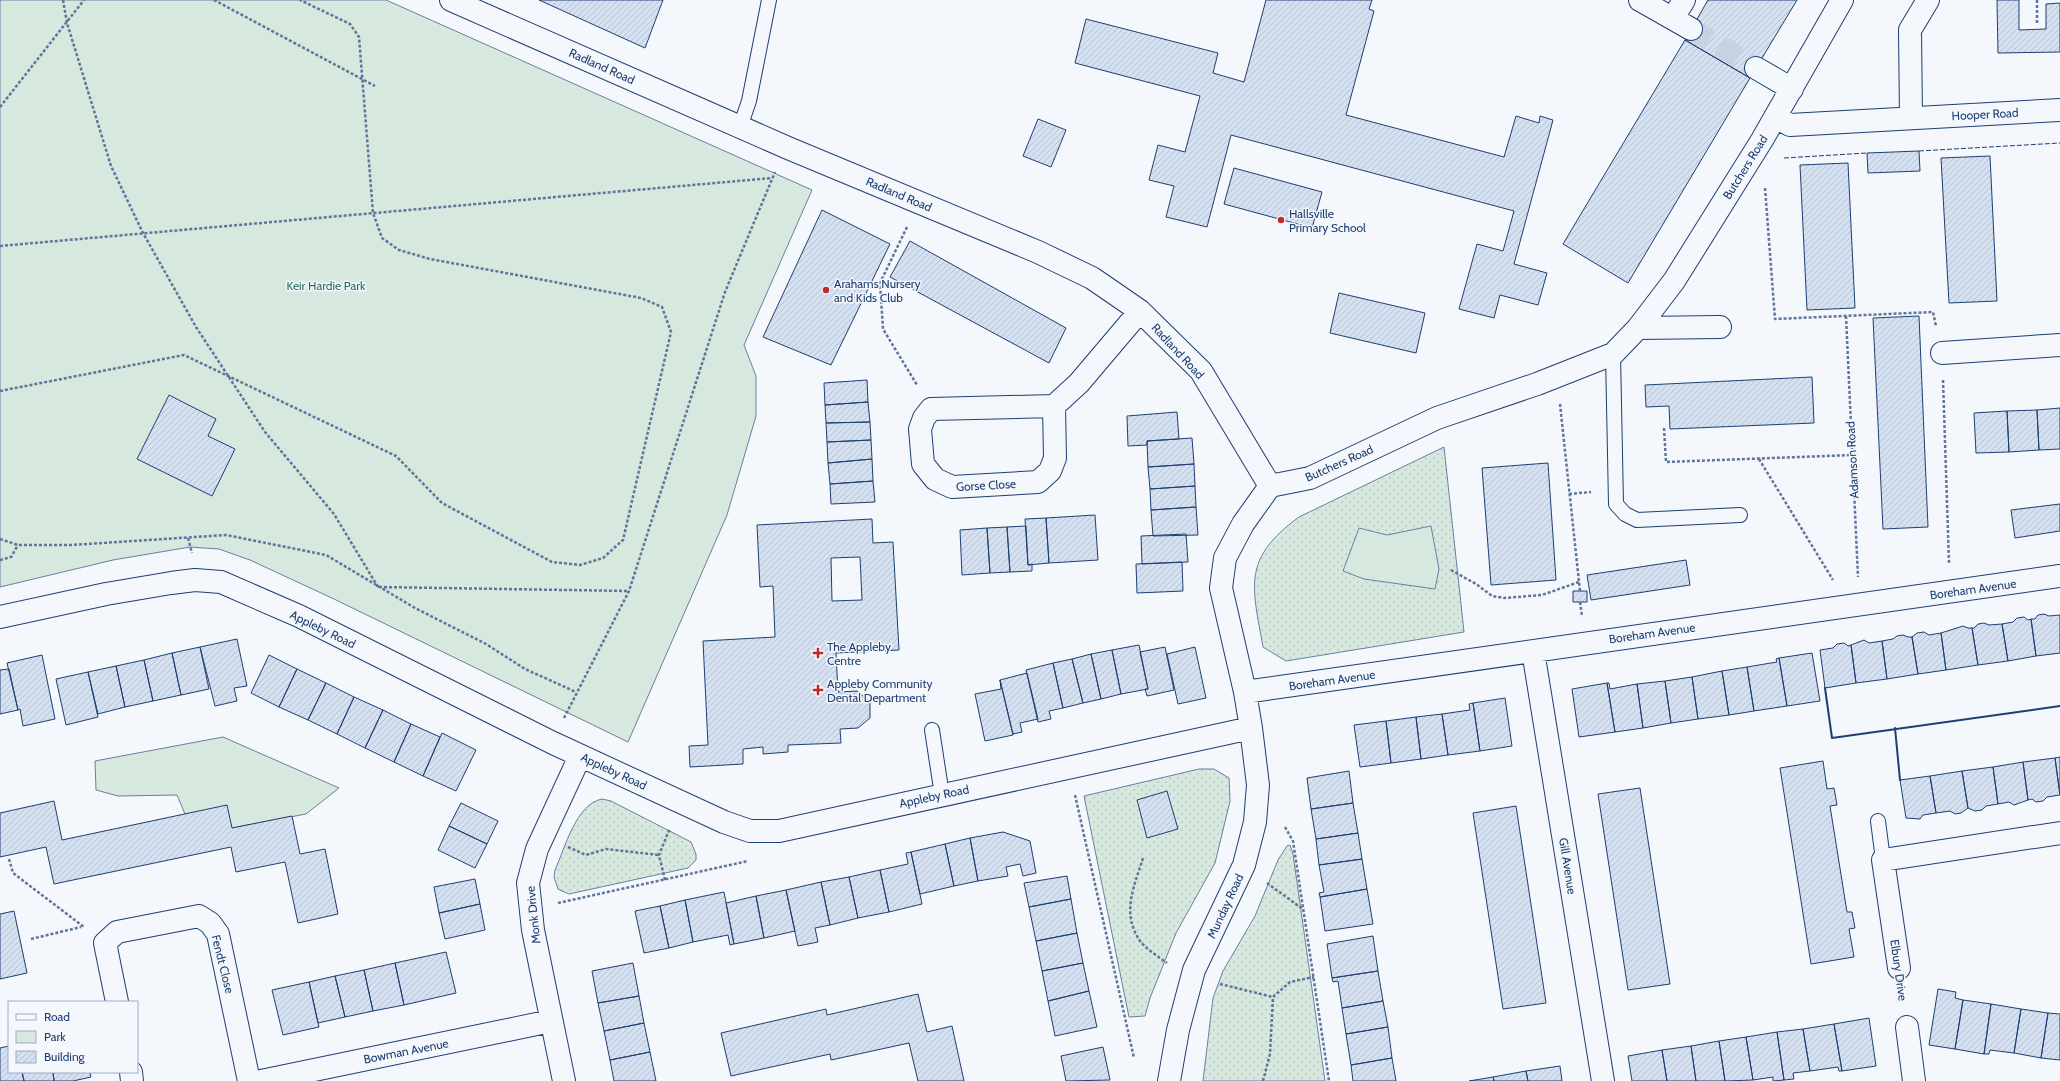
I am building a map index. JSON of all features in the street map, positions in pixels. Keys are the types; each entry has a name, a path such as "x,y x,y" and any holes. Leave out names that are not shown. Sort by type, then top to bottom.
{"street":[{"name":"Radland Road","path":"451,0 740,126 1038,252 1092,278 1140,311 1201,371 1270,486"},
{"path":"1640,0 1678,9 1691,29"},
{"name":"Butchers Road","path":"1270,486 1310,478 1437,418 1558,376 1613,354 1638,328 1674,281 1792,89 1842,0"},
{"path":"1911,118 1910,30 1928,0"},
{"path":"1756,68 1792,89"},
{"name":"Hooper Road","path":"1775,117 1790,125 2060,110"},
{"path":"931,409 1054,406 1079,383 1140,311"},
{"path":"1638,328 1720,327"},
{"path":"1942,353 2060,345"},
{"name":"Gorse Close","path":"931,409 924,418 920,429 923,464 935,478 952,487 1038,482 1050,471 1055,458 1054,406"},
{"path":"1251,728 1245,692 1221,588 1225,558 1243,524 1270,486"},
{"name":"Boreham Avenue","path":"1245,692 2060,576"},
{"name":"Appleby Road","path":"0,616 106,594 171,583 195,580 221,582 305,619 580,756 724,822 750,831 779,831 1251,728"},
{"name":"Gill Avenue","path":"1533,651 1603,1081"},
{"name":"Munday Road","path":"1168,1081 1178,1030 1194,970 1244,866 1255,822 1258,785 1251,728"},
{"name":"Monk Drive","path":"564,1081 533,930 528,884 537,849 580,756"},
{"path":"1883,860 2060,833"},
{"name":"Elbury Drive","path":"1883,860 1899,968"},
{"name":"Fendt Close","path":"105,943 117,932 199,916 210,923 218,934 249,1081"},
{"path":"105,943 116,1001"},
{"name":"Bowman Avenue","path":"261,1081 551,1021"},
{"path":"1907,1027 1914,1081"}],"lane":[{"path":"740,126 749,101 769,0"},
{"path":"1613,354 1616,504 1624,514 1637,520 1740,514"},
{"path":"932,730 942,795"},
{"name":"Elbury Drive","path":"1878,821 1883,860"}],"path":[{"path":"63,0 66,23 111,166 143,234 196,327 265,432 334,514 378,586"},
{"path":"0,107 84,0"},
{"path":"214,0 375,86"},
{"path":"0,391 184,355 396,456 442,503 552,562 580,565 603,558 623,540 671,332 662,307 641,298 430,259 400,250 382,238 373,213 359,37 350,24 300,0"},
{"path":"2037,0 2037,25"},
{"path":"0,246 772,178 725,292 629,591 564,718"},
{"path":"1765,187 1775,319 1933,312 1942,353 1950,592"},
{"path":"919,202 880,283 883,329 931,409"},
{"name":"Adamson Road","path":"1846,316 1859,604"},
{"path":"1558,376 1561,420 1580,591"},
{"path":"1664,428 1666,462 1852,455"},
{"path":"1759,459 1836,586"},
{"path":"0,539 18,545 71,545 226,535 326,555 415,608 486,644 525,669 576,692"},
{"path":"188,538 193,555"},
{"path":"0,560 11,557 18,545"},
{"path":"1452,570 1476,584 1492,596 1504,598 1542,595 1579,582"},
{"path":"378,586 629,591"},
{"path":"1074,791 1134,1058"},
{"path":"665,880 659,855 671,825"},
{"path":"1285,827 1293,841 1329,1081"},
{"path":"566,846 586,855 606,849 659,855"},
{"path":"1143,858 1130,898 1131,920 1141,942 1168,964"},
{"path":"9,859 13,873 105,943"},
{"path":"550,905 748,861"},
{"path":"1263,881 1304,910"},
{"path":"31,938 84,927"},
{"path":"1263,1081 1270,1054 1273,997 1290,982 1314,977"},
{"path":"1215,982 1225,986 1273,997"}],"green space":[{"name":"Keir Hardie Park","path":"0,0 386,0 812,190 744,345 756,376 756,416 727,515 628,742 334,599 250,560 219,549 190,547 113,560 0,587"},
{"path":"1444,447 1464,632 1286,661 1263,647 1256,606 1255,590 1256,574 1260,560 1268,546 1281,532 1299,517"},
{"path":"1431,526 1439,569 1435,589 1364,579 1343,571 1359,528 1387,535"},
{"path":"223,737 339,788 306,814 232,828 185,814 177,795 118,796 96,790 95,761"},
{"path":"1199,769 1214,769 1229,778 1230,801 1215,863 1176,933 1150,998 1145,1016 1129,1017 1084,796"},
{"path":"602,799 611,801 691,842 696,854 696,860 688,868 569,894 558,889 554,877 555,870 572,828 585,809"},
{"path":"1290,845 1293,854 1325,1081 1203,1081 1213,998 1223,971 1255,916 1278,860 1287,846"}],"building":[{"path":"539,0 663,0 645,48"},
{"path":"1266,0 1372,0 1369,9 1374,11 1346,115 1504,157 1516,116 1539,123 1540,116 1553,120 1514,264 1547,273 1538,305 1500,295 1494,318 1459,309 1477,244 1503,251 1514,211 1231,135 1207,227 1166,217 1174,186 1149,180 1158,145 1185,152 1200,96 1075,63 1086,19 1218,53 1213,73 1244,82"},
{"path":"1708,0 1797,0 1750,78 1685,40"},
{"path":"1997,0 2019,0 2019,30 2046,29 2046,4 2060,3 2060,52 1998,53"},
{"path":"1685,40 1750,78 1628,283 1563,244"},
{"path":"1038,119 1066,130 1051,167 1023,156"},
{"path":"1919,151 1920,171 1868,173 1867,153"},
{"path":"1990,156 1997,301 1949,303 1941,158"},
{"path":"1848,163 1855,308 1807,310 1800,165"},
{"path":"1234,168 1322,192 1312,228 1224,204"},
{"name":"Arahams Nursery and Kids Club","path":"822,210 890,244 831,365 763,337"},
{"path":"910,241 1066,328 1049,363 890,277"},
{"path":"1339,293 1425,313 1416,353 1330,333"},
{"path":"1919,316 1928,527 1883,529 1873,318"},
{"path":"1812,377 1814,423 1670,429 1669,406 1646,407 1645,385"},
{"path":"867,380 868,402 825,405 824,383"},
{"path":"169,395 216,419 208,436 235,449 212,496 137,459"},
{"path":"868,402 870,422 826,423 825,405"},
{"path":"2060,408 2060,449 2039,450 2037,410"},
{"path":"2037,410 2039,450 2009,452 2007,411"},
{"path":"2007,411 2009,452 1976,453 1974,413"},
{"path":"1177,412 1179,439 1147,441 1147,445 1128,446 1127,416"},
{"path":"870,422 871,440 827,442 826,423"},
{"path":"1192,438 1194,464 1148,467 1147,441"},
{"path":"871,440 872,459 828,463 827,442"},
{"path":"872,459 873,481 830,484 828,463"},
{"path":"1548,463 1556,580 1491,585 1482,468"},
{"path":"1194,464 1195,486 1150,489 1148,467"},
{"path":"873,481 875,502 831,504 830,484"},
{"path":"1195,486 1196,507 1151,510 1150,489"},
{"path":"2060,504 2060,531 2015,538 2011,510"},
{"path":"1196,507 1198,535 1153,536 1151,510"},
{"path":"1095,515 1098,560 1049,563 1046,518"},
{"path":"1046,518 1049,563 1028,565 1025,519"},
{"path":"872,519 873,543 893,542 899,650 836,653 838,692 857,691 870,702 870,718 858,728 840,729 841,743 788,745 788,752 763,754 763,747 743,749 743,764 690,767 689,746 708,745 703,641 775,637 773,586 760,587 757,525","holes":["860,557 862,600 832,601 831,558"]},
{"path":"1026,526 1028,565 1032,564 1032,571 1010,572 1007,527"},
{"path":"1007,527 1010,572 990,573 987,528"},
{"path":"987,528 990,573 962,575 960,530"},
{"path":"1186,534 1188,562 1142,564 1141,536"},
{"path":"1686,560 1690,585 1591,600 1587,575"},
{"path":"1182,562 1183,591 1137,593 1136,564"},
{"path":"1573,591 1587,591 1587,602 1573,602"},
{"path":"2044,614 2049,616 2060,615 2060,653 2036,656 2031,619 2035,619 2038,615"},
{"path":"2024,617 2028,620 2031,619 2036,656 2008,661 2002,624 2013,622 2017,618"},
{"path":"1984,623 1989,625 2002,624 2008,661 1978,665 1972,628 1978,624"},
{"path":"1963,626 1972,628 1978,665 1946,670 1941,633"},
{"path":"1924,632 1929,635 1941,633 1946,670 1918,674 1912,637 1917,633"},
{"path":"1903,635 1912,637 1918,674 1887,679 1882,641"},
{"path":"237,639 247,686 234,688 237,701 215,706 200,647"},
{"path":"1864,640 1869,643 1882,641 1887,679 1856,683 1851,645"},
{"path":"1844,643 1848,646 1851,645 1856,683 1825,688 1820,650 1833,648 1837,644"},
{"path":"1139,645 1148,689 1121,694 1112,650"},
{"path":"200,647 209,689 181,695 172,653"},
{"path":"1165,647 1174,690 1147,696 1145,689 1148,689 1140,652"},
{"path":"1195,647 1206,698 1178,704 1167,654"},
{"path":"1112,650 1121,694 1101,699 1091,654"},
{"path":"172,653 181,695 153,701 144,660"},
{"path":"1812,653 1820,701 1787,706 1779,658"},
{"path":"1091,654 1101,699 1083,703 1072,659"},
{"path":"42,655 55,719 23,726 20,709 18,710 7,663"},
{"path":"269,655 297,669 279,707 251,693"},
{"path":"1779,658 1787,706 1754,711 1747,667 1777,662 1776,659"},
{"path":"1072,659 1083,703 1063,708 1053,663"},
{"path":"144,660 153,701 125,707 116,666"},
{"path":"1053,663 1063,708 1049,711 1051,719 1038,722 1026,670"},
{"path":"116,666 125,707 98,714 88,672"},
{"path":"1747,667 1754,711 1729,715 1722,671"},
{"path":"9,669 18,710 0,714 0,670"},
{"path":"297,669 326,683 308,720 279,707"},
{"path":"1722,671 1729,715 1698,719 1692,677"},
{"path":"88,672 98,717 66,725 56,679"},
{"path":"1027,673 1038,719 1020,723 1022,732 1013,734 1000,680"},
{"path":"1692,677 1698,719 1671,723 1665,681"},
{"path":"1000,680 1013,735 985,741 975,694 1001,689"},
{"path":"1665,681 1671,723 1643,728 1637,684"},
{"path":"326,683 354,697 337,734 308,720"},
{"path":"1607,683 1615,732 1579,737 1572,689"},
{"path":"1607,683 1609,683 1610,689 1637,684 1643,728 1615,732"},
{"path":"354,697 383,710 365,748 337,734"},
{"path":"1505,698 1512,746 1480,751 1473,703"},
{"path":"1473,703 1480,751 1448,755 1442,714 1470,710 1469,704"},
{"path":"383,710 411,724 394,762 365,748"},
{"path":"1442,714 1448,755 1421,759 1416,717"},
{"path":"1416,717 1421,759 1391,763 1386,721"},
{"path":"1386,721 1391,763 1360,767 1354,725"},
{"path":"411,724 440,737 423,776 394,762"},
{"path":"442,733 476,750 456,791 423,776"},
{"path":"2060,757 2060,795 2055,758"},
{"path":"2055,758 2060,795 2047,797 2043,801 2036,802 2032,799 2028,800 2023,762"},
{"path":"1823,761 1827,789 1834,788 1837,805 1830,806 1847,912 1852,912 1855,928 1849,929 1854,957 1811,964 1780,768"},
{"path":"2023,762 2028,800 2014,805 2009,802 1998,804 1993,767"},
{"path":"1993,767 1998,804 1986,806 1982,810 1975,811 1968,808 1962,771"},
{"path":"1349,771 1353,803 1311,809 1307,778"},
{"path":"1962,771 1968,808 1961,813 1955,814 1950,811 1936,813 1930,776"},
{"path":"1930,776 1936,813 1923,815 1920,819 1906,818 1900,780"},
{"path":"1640,788 1670,984 1628,990 1598,794"},
{"path":"1167,791 1178,829 1147,838 1137,800"},
{"path":"54,801 62,840 227,805 232,828 292,816 300,854 325,849 338,914 298,923 285,862 236,872 231,847 54,884 46,847 0,857 0,813"},
{"path":"461,803 498,821 487,844 449,826"},
{"path":"1353,803 1358,833 1316,839 1311,809"},
{"path":"1516,806 1546,1003 1503,1009 1473,813"},
{"path":"449,826 487,844 475,868 438,850"},
{"path":"1003,832 1030,841 1036,873 1023,876 1020,864 1006,867 1008,876 978,881 970,838"},
{"path":"1358,833 1362,859 1319,865 1316,839"},
{"path":"970,838 978,881 954,886 945,844"},
{"path":"945,844 954,886 920,894 911,852"},
{"path":"911,852 922,904 889,912 880,870 908,864 906,853"},
{"path":"1362,859 1367,889 1320,897 1319,893 1324,892 1319,865"},
{"path":"880,870 889,912 858,918 849,877"},
{"path":"1067,876 1071,899 1029,907 1024,883"},
{"path":"849,877 858,918 830,925 821,882"},
{"path":"475,879 480,904 439,913 434,887"},
{"path":"821,882 830,925 815,928 818,942 798,946 786,890"},
{"path":"1367,889 1373,924 1325,931 1320,897"},
{"path":"786,890 795,931 764,938 756,896"},
{"path":"724,892 734,944 730,945 728,935 693,942 685,900"},
{"path":"756,896 764,938 734,944 726,903"},
{"path":"1071,899 1077,933 1036,941 1029,907"},
{"path":"685,900 693,942 669,948 660,906"},
{"path":"480,904 485,930 445,939 439,913"},
{"path":"660,906 669,948 644,953 635,911"},
{"path":"14,911 27,973 0,979 0,914"},
{"path":"1077,933 1083,963 1042,971 1036,941"},
{"path":"1373,936 1378,971 1332,978 1327,944"},
{"path":"446,952 456,993 404,1005 395,963"},
{"path":"395,963 404,1005 373,1011 364,970"},
{"path":"633,963 639,996 598,1003 592,971"},
{"path":"1083,963 1089,991 1048,1001 1042,971"},
{"path":"364,970 373,1011 345,1017 335,976"},
{"path":"1378,971 1383,1001 1342,1008 1338,981 1333,982 1332,978"},
{"path":"335,976 345,1017 318,1023 309,982"},
{"path":"309,982 319,1027 283,1035 272,990"},
{"path":"1938,989 1956,992 1955,998 1963,1000 1955,1049 1929,1045"},
{"path":"1089,991 1097,1027 1055,1036 1048,1001"},
{"path":"918,994 927,1032 952,1026 964,1081 918,1081 909,1043 831,1060 830,1054 731,1076 721,1033 826,1009 827,1015"},
{"path":"639,996 644,1023 604,1031 598,1003"},
{"path":"1963,1000 1991,1004 1984,1054 1955,1049"},
{"path":"1383,1001 1388,1027 1346,1034 1342,1008"},
{"path":"1991,1004 2021,1009 2014,1053 1990,1050 1989,1054 1984,1054"},
{"path":"2021,1009 2048,1013 2041,1058 2014,1053"},
{"path":"2048,1013 2060,1014 2060,1060 2041,1058"},
{"path":"1869,1018 1876,1066 1842,1071 1834,1024"},
{"path":"644,1023 650,1052 610,1060 604,1031"},
{"path":"1834,1024 1842,1071 1839,1071 1838,1067 1810,1071 1803,1029"},
{"path":"1388,1027 1392,1058 1351,1065 1346,1034"},
{"path":"1803,1029 1810,1071 1793,1073 1794,1079 1784,1080 1777,1032"},
{"path":"1777,1032 1784,1080 1773,1081 1773,1077 1753,1080 1746,1037"},
{"path":"1746,1037 1753,1080 1725,1081 1719,1041"},
{"path":"1719,1041 1725,1081 1696,1081 1691,1046"},
{"path":"8,1046 8,1073 22,1073 24,1081 0,1081 0,1048"},
{"path":"1691,1046 1696,1081 1667,1081 1662,1050"},
{"path":"1103,1047 1110,1080 1066,1081 1061,1056"},
{"path":"1662,1050 1667,1081 1632,1081 1628,1056"},
{"path":"650,1052 656,1081 614,1081 610,1060"},
{"path":"1392,1058 1396,1081 1353,1081 1351,1065"},
{"path":"1560,1066 1562,1081 1528,1081 1526,1071"},
{"path":"1526,1071 1528,1081 1494,1081 1493,1077"},
{"path":"22,1073 53,1073 54,1081 24,1081"},
{"path":"53,1073 90,1073 91,1077 73,1081 54,1081"},
{"path":"1493,1077 1494,1081 1469,1081"}],"tunnel":[{"path":"1691,29 1756,68"}],"fence":[{"path":"1919,151 2060,143"},
{"path":"1784,158 1867,153"}],"wall":[{"path":"1825,688 1832,738 2060,706"},
{"path":"1895,728 1900,780"}],"place":[{"name":"Hallsville Primary School","path":"1281,220"},
{"name":"Arahams Nursery and Kids Club","path":"826,290"},
{"name":"The Appleby Centre","path":"818,653"},
{"name":"Appleby Community Dental Department","path":"818,690"}]}
